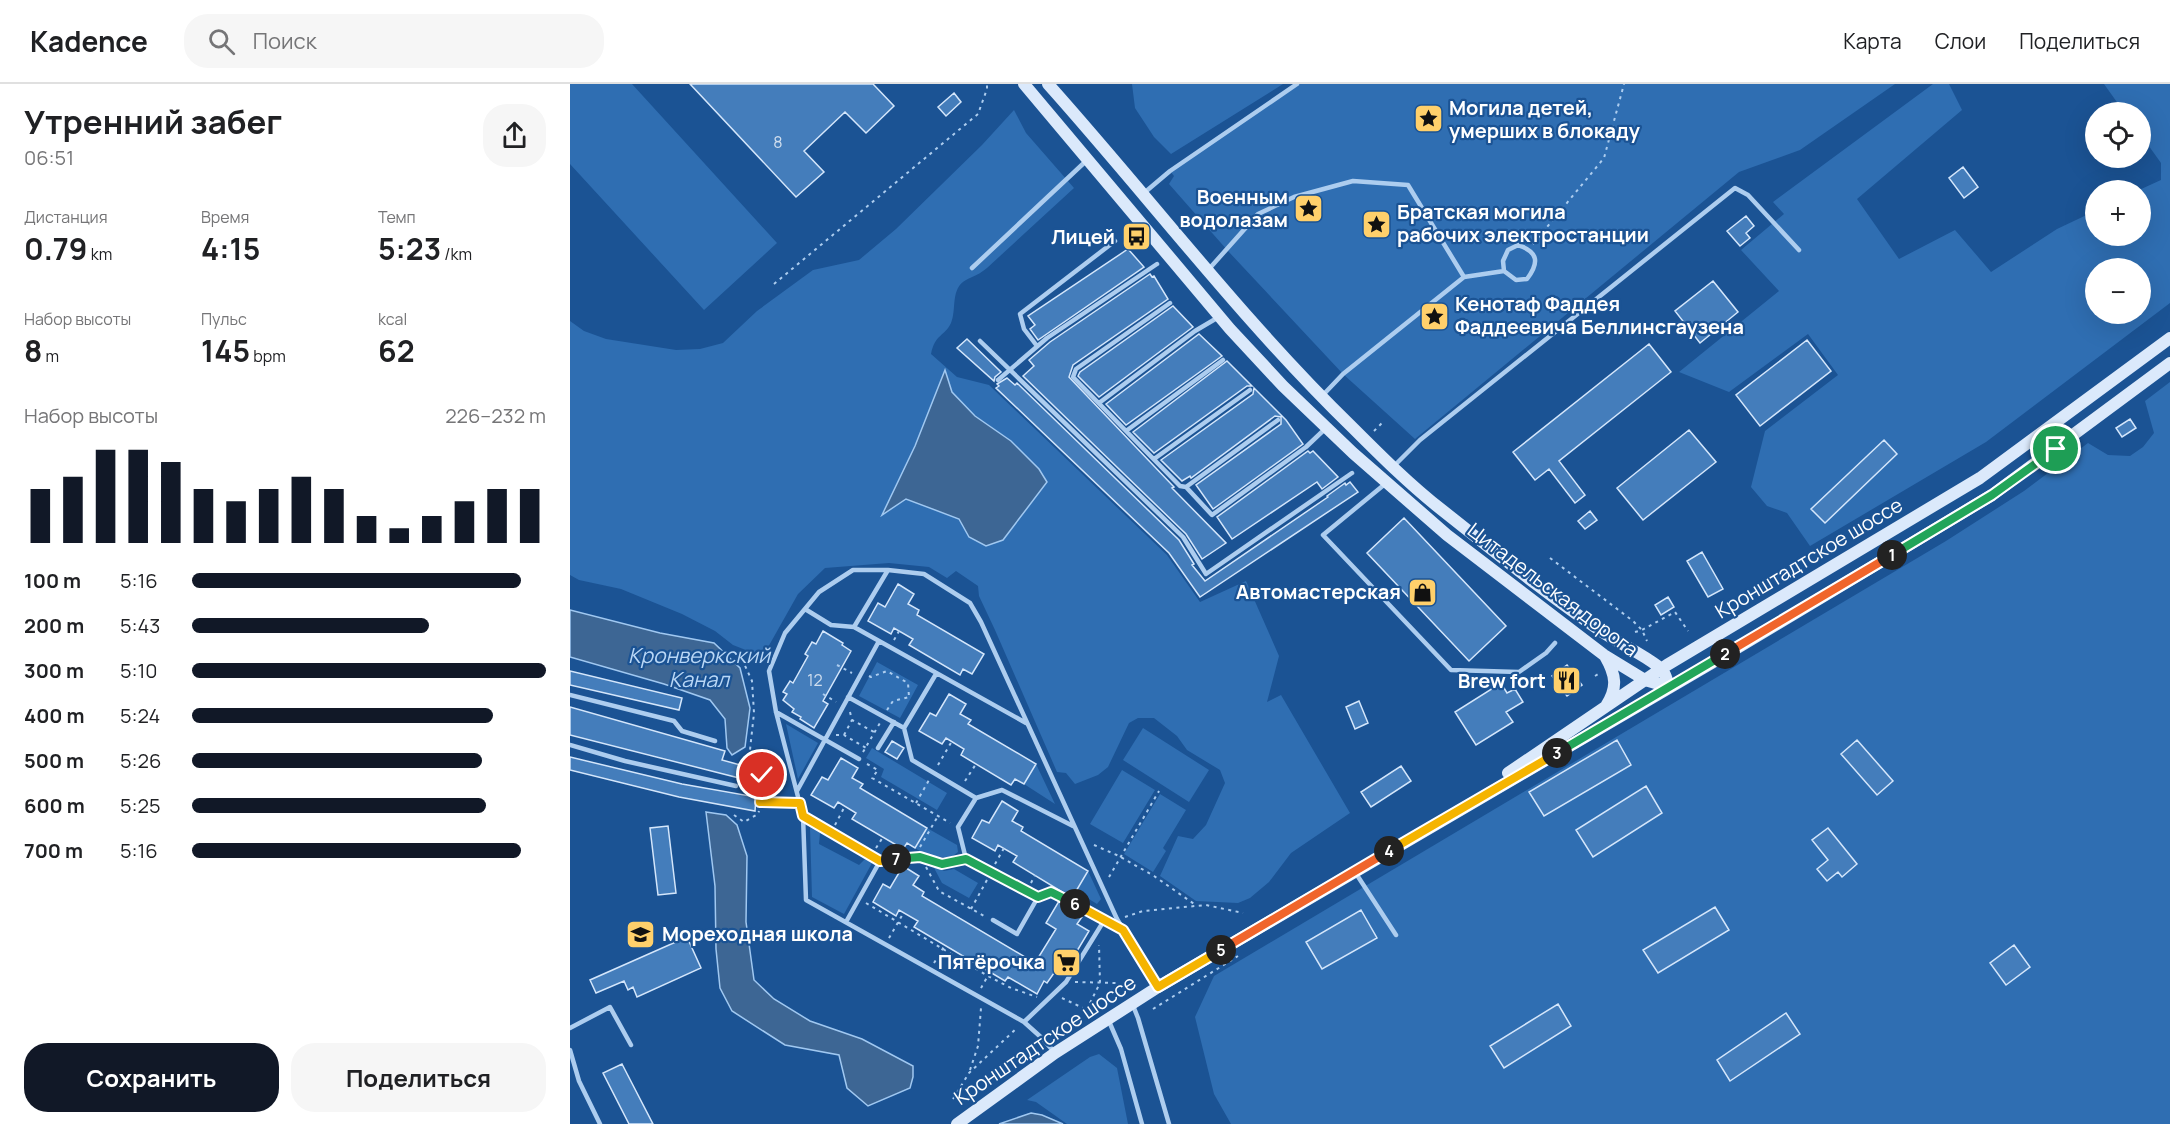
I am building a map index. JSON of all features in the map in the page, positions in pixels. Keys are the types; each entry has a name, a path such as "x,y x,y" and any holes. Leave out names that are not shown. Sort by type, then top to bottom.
{"main road":[{"name":"Цитадельская дорога","path":"1024,84 1219,316 1283,386 1326,428 1385,483 1447,535 1604,655 1644,680 1669,687"},
{"name":"Цитадельская дорога","path":"1048,84 1144,193 1207,271 1321,397 1393,467 1425,496 1534,581 1602,632 1662,669"},
{"name":"Кронштадтское шоссе","path":"1464,806 1518,766 1644,680 1980,478 2170,338"},
{"name":"Кронштадтское шоссе","path":"957,1124 1055,1053 1158,987 1992,495 2170,363"},
{"path":"1604,655 1613,671 1615,683 1612,697 1606,707"},
{"path":"1662,669 1669,687"}],"lane":[{"path":"1144,193 1170,171 1297,84"},
{"path":"972,268 1088,159"},
{"path":"1207,271 1258,214 1294,197 1353,181 1408,185 1464,276"},
{"path":"1393,467 1420,440 1735,188 1748,195 1799,250"},
{"path":"1036,346 1024,329 1020,314 1115,241"},
{"path":"1518,245 1530,249 1535,258 1534,269 1527,279 1516,280 1504,271 1503,261 1508,250 1518,245"},
{"path":"998,380 1036,346 1157,264"},
{"path":"1321,397 1343,374 1464,276 1504,271"},
{"path":"1170,303 1076,369 1073,377 1180,486 1186,487 1212,514 1306,447 1326,428"},
{"path":"1099,403 1195,331 1219,316"},
{"path":"980,342 1183,537 1206,574 1352,473"},
{"path":"1126,431 1224,360"},
{"path":"1154,459 1250,390"},
{"path":"1186,487 1278,420"},
{"path":"1385,483 1323,535 1451,670 1519,672 1546,653 1555,643"},
{"path":"1055,1053 1024,1022 806,900 803,816 776,712 769,671 785,633 819,592 853,570 888,570 924,574 970,603 981,622 1117,920 1158,987"},
{"path":"854,627 888,570"},
{"path":"805,609 831,625 854,627 1026,723"},
{"path":"796,791 879,642"},
{"path":"936,674 904,728 912,760 976,798"},
{"path":"570,695 674,721 682,731 715,741"},
{"path":"847,699 904,728"},
{"path":"776,712 826,737 859,759"},
{"path":"878,748 894,722"},
{"path":"570,745 736,786"},
{"path":"762,775 760,802 800,803"},
{"path":"966,859 958,827 976,798 1002,790 1073,826"},
{"path":"803,816 880,861 917,857 942,864 966,859 1038,897"},
{"path":"846,922 880,861"},
{"path":"1354,871 1396,935"},
{"path":"993,920 1017,934 1038,897 1051,892 1123,930"},
{"path":"1024,1022 1066,982 1105,919"},
{"path":"1132,1003 1145,1039 1169,1124"},
{"path":"570,1028 610,1007 631,1045"},
{"path":"1108,1019 1120,1049 1142,1124"},
{"path":"570,1050 579,1081 600,1124"}],"path":[{"path":"774,284 978,114 987,84"},
{"path":"1530,249 1604,158 1624,84"},
{"path":"1550,558 1633,621 1642,630 1647,641"},
{"path":"1635,632 1675,612 1688,631"},
{"path":"742,659 752,681 754,713 749,759 760,768 762,775"},
{"path":"837,665 845,669"},
{"path":"862,672 871,677 887,671 908,683 909,697 919,702"},
{"path":"823,694 828,697"},
{"path":"844,735 852,720 847,699"},
{"path":"852,720 874,732"},
{"path":"826,737 844,735 866,748"},
{"path":"916,803 952,741"},
{"path":"859,759 878,770 873,778 958,827"},
{"path":"961,789 976,764"},
{"path":"1103,888 1119,856 1158,791"},
{"path":"734,815 744,822 758,814 760,802"},
{"path":"831,832 845,806"},
{"path":"938,816 917,857 939,891 993,920"},
{"path":"872,856 883,837"},
{"path":"1088,842 1154,876 1197,906"},
{"path":"859,899 1011,988 1048,999"},
{"path":"1117,920 1143,911 1197,906 1224,907 1243,913"},
{"path":"886,945 904,912"},
{"path":"1090,1003 1100,983 1099,928"},
{"path":"930,970 944,947"},
{"path":"1154,1009 1244,952"},
{"path":"953,1099 969,1073 978,1046 979,997 989,974"},
{"path":"1066,982 1116,983"},
{"path":"1054,993 1083,1008"},
{"path":"969,1073 1024,1022"}],"shaded area":[{"path":"570,84 632,84 777,243 704,310 570,164"},
{"path":"1132,84 1283,84 1171,154 1154,137 1135,108"},
{"path":"1300,84 1895,84 1800,150 1739,172 1415,439 1343,374 1169,184 1174,176 1170,171"},
{"path":"1933,84 1949,84 1962,110 1857,199 1899,259 1955,230 1991,272 2057,229 2085,216 2085,246 2151,246 2151,185 2161,180 2161,163 2151,149 2151,102 2117,102 2104,84 2170,84 2170,303 2151,317 2151,258 2085,258 2085,324 2142,324 1986,442 1810,546 1787,513 1767,506 1751,487 1765,431 1838,375 1808,334 1729,392 1679,372 1779,291 1741,250 1784,214 1773,202"},
{"path":"1014,110 1026,133 1074,188 987,268 961,284 956,294 951,323 935,343 931,354 957,377 989,385 1167,555 1200,602 1246,581 1279,656 1267,702 1281,695 1350,813 1291,853 1269,882 1250,898 1238,903 1196,901 1160,876 1178,836 1193,839 1206,825 1225,783 1220,770 1187,750 1177,736 1154,718 1138,718 1129,723 1108,767 1098,775 1075,784 1066,773 1057,772 979,596 978,586 956,571 947,578 929,567 889,563 825,568 798,594 767,649 756,654 733,645 715,631 682,614 621,589 579,580 570,575 570,321 584,331 606,339 676,350 700,349 723,343 757,311 813,270 859,260 896,229 982,145","holes":["945,370 952,392 975,416 1011,441 1039,469 969,537 959,519 906,499 884,514 915,446"]},
{"path":"2170,382 2170,1124 1231,1124 1214,1094 1195,1017 1214,976 1946,541 2024,491 2088,443 2108,455 2130,456 2143,447 2154,433 2145,401","holes":["1617,741 1631,765 1543,816 1530,792","1841,754 1892,782 1877,795","1645,786 1662,813 1593,856 1577,830","1828,828 1857,864 1842,877 1838,872 1827,881 1817,869 1828,860 1813,840","1715,907 1729,930 1657,973 1644,950","1360,911 1376,938 1322,969 1307,942","2014,945 2030,967 2006,985 1990,963","1786,1013 1730,1080 1717,1060","1571,1026 1504,1068 1490,1046"]},
{"path":"877,662 918,685 900,718 859,696"},
{"path":"786,724 818,743 798,779"},
{"path":"1143,728 1209,770 1189,802 1123,760"},
{"path":"872,748 947,793 937,810 881,777 884,769 866,758"},
{"path":"1036,764 1055,804 1024,784"},
{"path":"1122,770 1155,790 1123,843 1090,824"},
{"path":"1160,794 1186,810 1163,848 1166,851 1153,872 1124,854"},
{"path":"810,827 820,833 819,844 859,865 865,859 872,863 844,914 812,897"},
{"path":"927,828 957,845 958,852 950,858 926,855 915,848"},
{"path":"932,864 944,871 954,869 978,883 969,898 942,883"},
{"path":"1088,871 1101,899 1097,904 1076,891"},
{"path":"1099,1054 1117,1068 1128,1124 1067,1124 1036,1102 1027,1100 1090,1057"}],"water":[{"path":"945,370 952,392 975,416 1011,441 1039,469 1047,482 1003,540 986,546 969,537 959,519 906,499 882,515 915,446"},
{"name":"Кронверкский Канал","path":"570,610 660,633 714,643 740,668 750,708 745,747 732,755 727,748 725,719 710,700 570,657"},
{"path":"706,812 726,815 737,825 747,856 746,922 754,980 774,999 810,1021 862,1039 913,1066 910,1088 868,1106 847,1088 839,1055 785,1045 732,1011 720,988 716,949 715,886"},
{"path":"1031,1113 1063,1124 999,1124"}],"building":[{"path":"690,84 873,84 894,106 866,133 845,112 804,151 824,172 796,197"},
{"path":"954,93 961,102 946,116 938,107"},
{"path":"1963,167 1978,187 1964,198 1949,178"},
{"path":"1746,216 1754,226 1746,233 1750,238 1740,246 1727,231"},
{"path":"1128,249 1144,267 1038,340 1030,329 1035,325 1028,316"},
{"path":"1150,274 1154,276 1168,299 1073,365 1069,377 1226,543 1202,559 1186,534 1023,376 1034,366 1029,360 1050,342"},
{"path":"1713,281 1738,312 1700,343 1675,311"},
{"path":"1173,306 1193,327 1099,397 1078,376 1080,372"},
{"path":"1199,334 1222,356 1126,425 1106,404"},
{"path":"967,339 1001,372 994,381 957,348"},
{"path":"1807,340 1831,371 1760,426 1736,395"},
{"path":"1649,344 1671,372 1559,461 1585,495 1575,503 1549,469 1535,480 1513,452"},
{"path":"1227,361 1252,386 1247,386 1154,453 1133,432"},
{"path":"1007,378 1015,385 1017,383 1179,540 1194,564 1192,565 1205,581 1345,483 1346,485 1350,482 1358,492 1200,597 1169,553 996,388 999,386 997,384"},
{"path":"1254,388 1286,420 1303,444 1213,509 1196,485 1281,424 1281,417 1275,416 1191,478 1190,476 1182,481 1161,460 1253,394"},
{"path":"2130,419 2136,428 2122,437 2116,428"},
{"path":"1689,430 1716,462 1643,520 1617,488"},
{"path":"1884,440 1897,454 1825,523 1811,509"},
{"path":"1308,451 1310,453 1313,451 1338,477 1322,489 1317,482 1232,539 1217,517"},
{"path":"1590,511 1597,520 1585,529 1578,521"},
{"path":"1404,518 1506,626 1469,661 1367,553"},
{"path":"1702,552 1723,589 1708,597 1687,561"},
{"path":"898,584 914,594 908,604 919,610 917,615 984,654 972,674 963,669 960,675 909,645 913,639 894,628 891,634 868,621 878,603 885,607"},
{"path":"1668,597 1674,607 1661,615 1655,605"},
{"path":"823,631 843,643 842,645 851,651 823,701 828,704 814,728 792,712 794,709 783,700 787,694 783,692 790,681 793,683 808,656 805,654 812,642 816,644"},
{"name":"Brew fort","path":"1567,665 1582,685 1567,696 1552,676"},
{"path":"570,671 682,698 679,710 570,685"},
{"path":"1501,683 1507,693 1515,689 1523,702 1506,712 1513,722 1476,745 1455,712"},
{"path":"949,694 966,704 960,714 971,720 968,724 1036,764 1024,784 1015,779 1011,785 961,755 964,749 946,738 942,744 919,731 930,713 936,716"},
{"path":"1359,701 1368,723 1355,729 1346,707"},
{"path":"570,707 725,751 722,760 744,766 743,779 570,735"},
{"path":"1617,740 1631,765 1544,816 1529,792"},
{"path":"1857,740 1893,781 1877,795 1841,754"},
{"path":"892,741 904,748 897,759 885,752"},
{"path":"570,757 682,784 756,797 755,811 679,797 570,770"},
{"path":"841,758 858,768 852,778 863,784 860,788 927,828 915,848 907,843 903,849 852,819 856,813 838,802 834,808 811,795 822,777 828,780"},
{"path":"1401,766 1411,781 1371,807 1361,792"},
{"path":"1646,786 1662,813 1593,857 1576,830"},
{"path":"1002,801 1018,811 1012,821 1023,827 1021,831 1088,871 1072,898 1013,862 1017,856 998,845 995,851 972,838 982,820 989,823"},
{"path":"668,826 676,893 658,895 650,828"},
{"path":"1828,828 1857,864 1842,877 1838,872 1827,881 1817,869 1828,860 1812,840"},
{"path":"903,866 919,876 913,885 924,892 922,896 1035,963 1056,929 1046,923 1059,901 1082,917 1077,924 1089,931 1068,966 1063,964 1057,975 1054,973 1047,983 1044,981 1037,994 1008,977 1005,981 914,927 918,921 899,910 896,916 873,902 883,884 890,888"},
{"path":"1715,907 1729,930 1658,973 1643,950"},
{"path":"1361,910 1377,938 1322,969 1306,942"},
{"path":"687,937 701,968 637,997 633,987 628,990 624,981 596,993 590,980"},
{"path":"2014,945 2030,967 2006,985 1990,963"},
{"path":"1558,1004 1571,1026 1504,1068 1490,1046"},
{"path":"1786,1013 1800,1034 1730,1081 1717,1060"},
{"path":"622,1064 653,1124 629,1124 603,1073"}],"place":[{"name":"Могила детей, умерших в блокаду","path":"1428,119"},
{"name":"Военным водолазам","path":"1309,209"},
{"name":"Братская могила рабочих электростанции","path":"1376,224"},
{"name":"Лицей","path":"1136,237"},
{"name":"Кенотаф Фаддея Фаддеевича Беллинсгаузена","path":"1434,316"},
{"name":"Автомастерская","path":"1422,592"},
{"name":"Brew fort","path":"1567,681"},
{"name":"Мореходная школа","path":"641,934"},
{"name":"Пятёрочка","path":"1066,962"}],"route":[{"path":"762,775 760,802 766,804 800,803 803,816 880,861 920,857 942,864 966,859 1038,897 1051,892 1105,919 1123,930 1158,987 1965,512 2056,449"}]}
